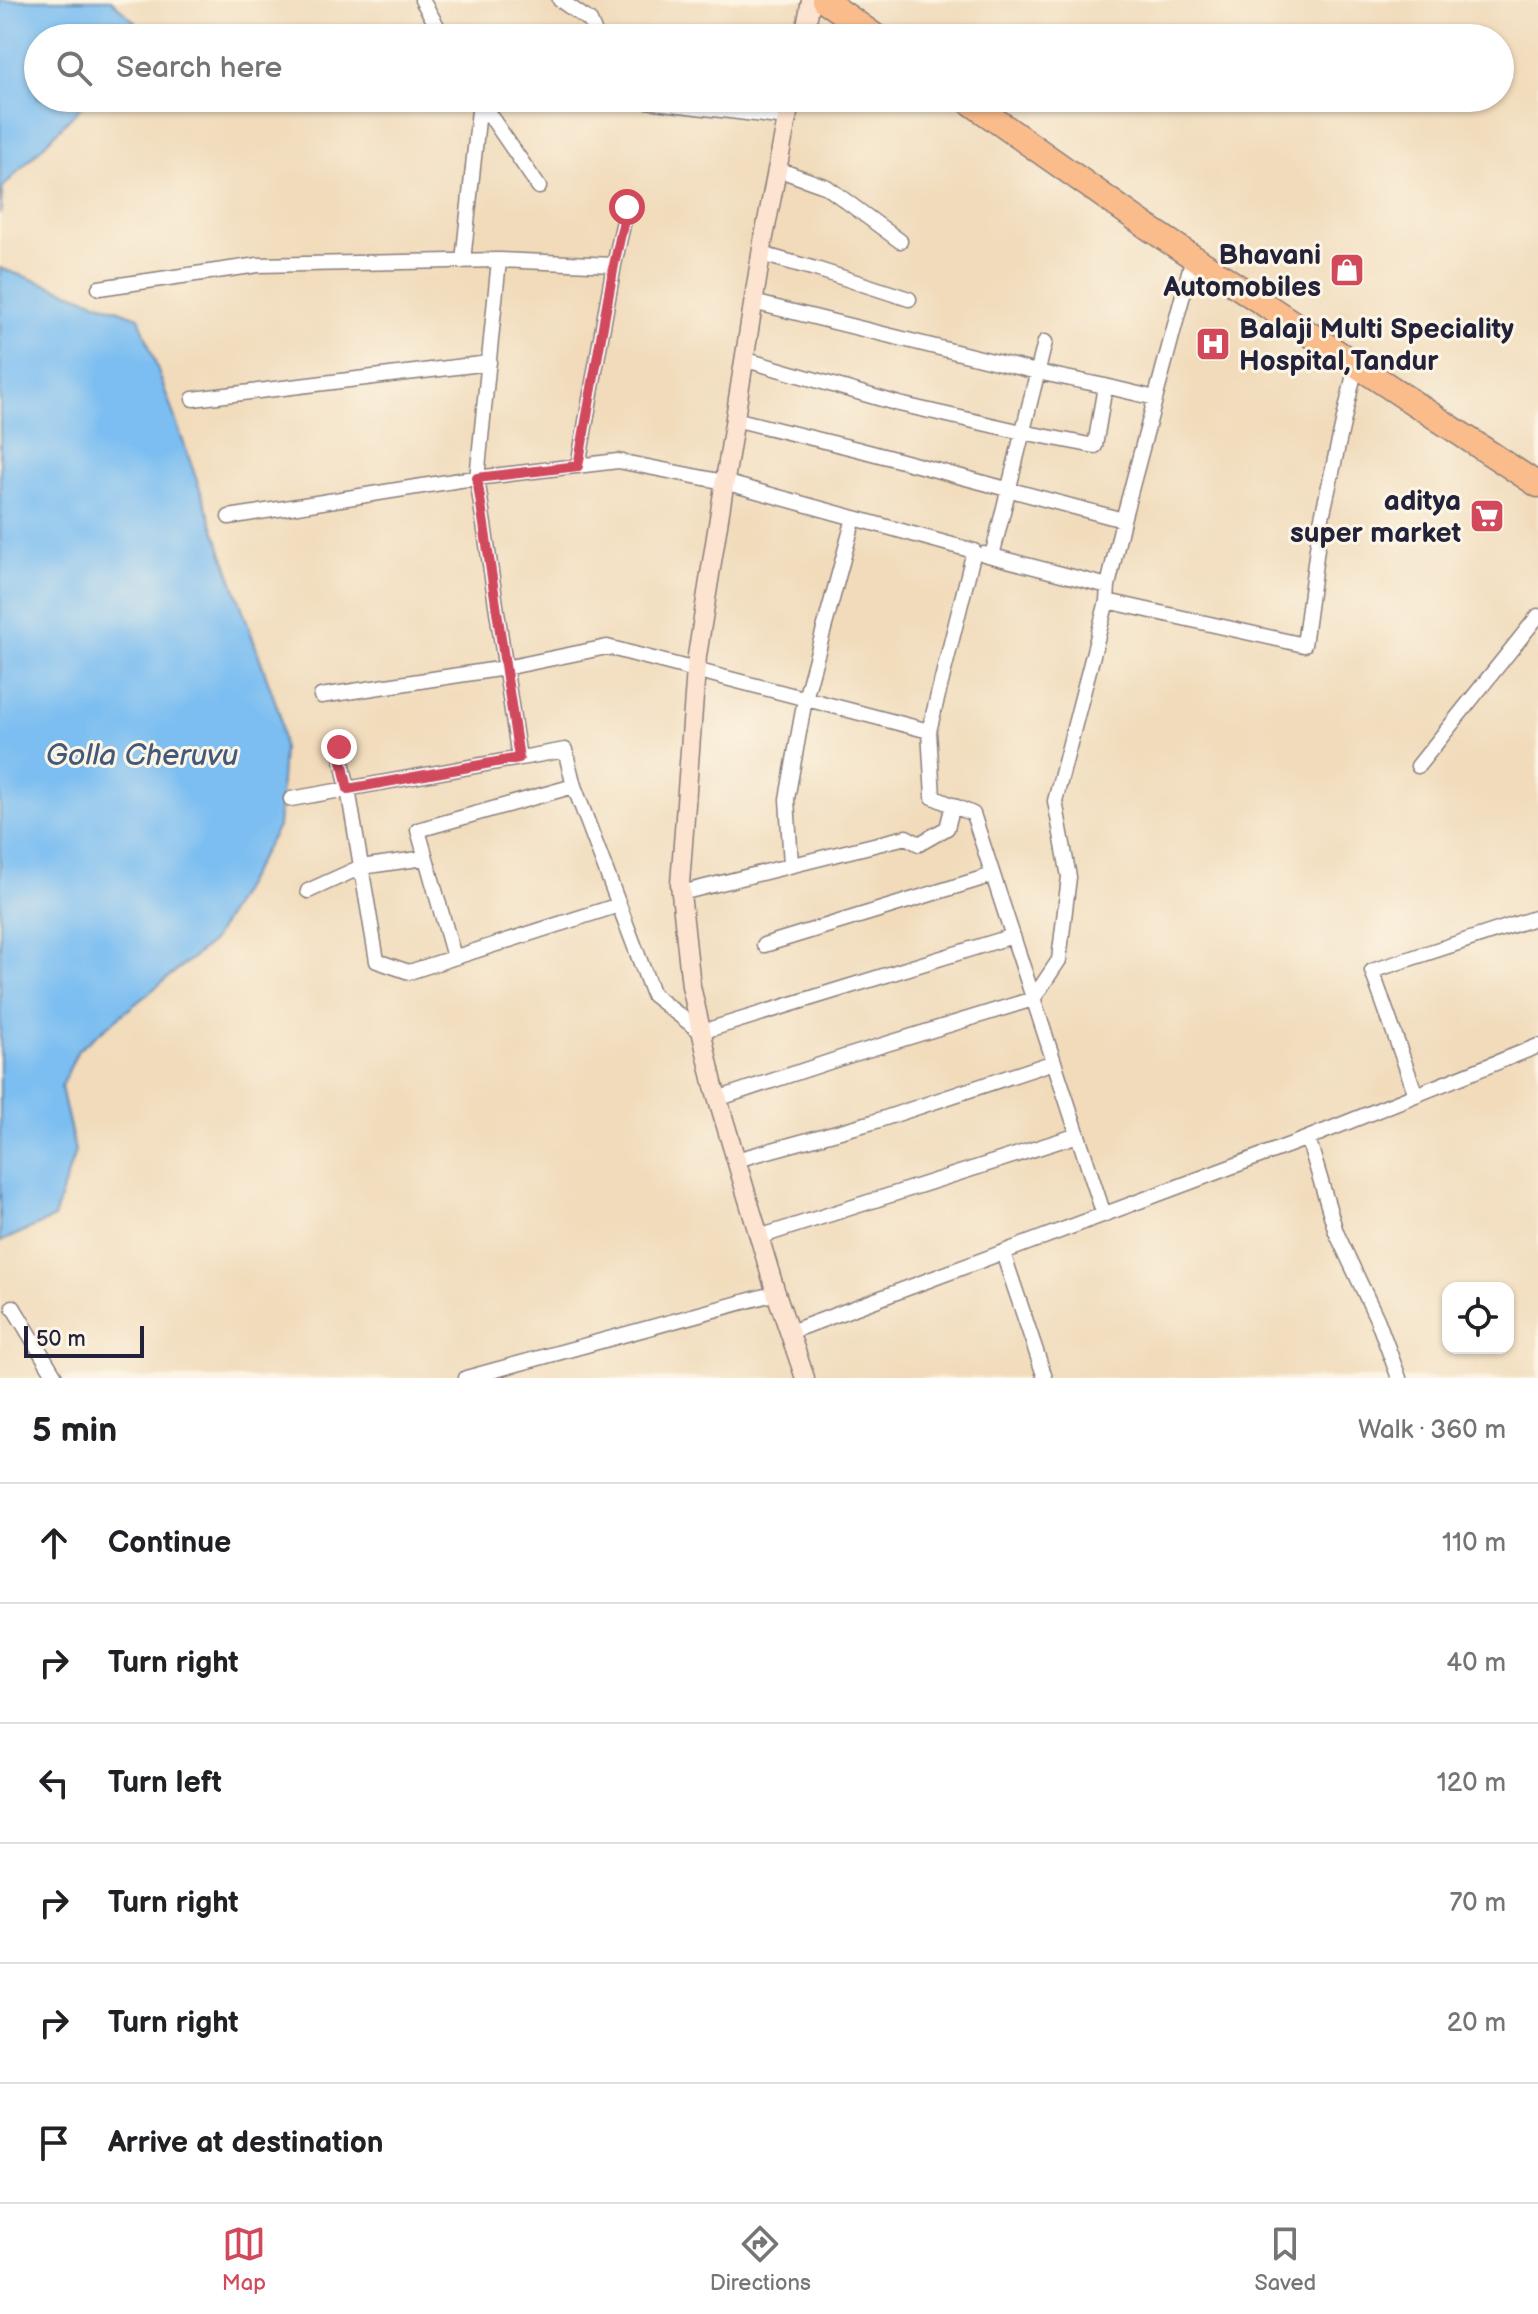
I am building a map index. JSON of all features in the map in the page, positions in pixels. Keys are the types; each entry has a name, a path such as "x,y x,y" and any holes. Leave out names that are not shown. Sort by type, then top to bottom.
{"highway":[{"path":"834,3 860,24"},
{"path":"984,112 1193,257 1538,485"}],"street":[{"path":"422,0 436,24"},
{"path":"560,0 591,24"},
{"path":"807,24 811,0"},
{"path":"463,261 478,112"},
{"path":"487,112 539,187"},
{"path":"737,112 787,118"},
{"path":"788,112 743,359 696,671 681,893 691,986 717,1099 805,1378"},
{"path":"777,169 827,187 900,241"},
{"path":"578,466 627,207"},
{"path":"761,254 909,299"},
{"path":"717,1099 1033,999 1059,960 1069,877 1055,801 1107,601 1123,520 1193,257"},
{"path":"499,260 477,478 519,758"},
{"path":"99,288 258,265 499,260 614,265"},
{"path":"753,302 1155,398"},
{"path":"992,556 1045,342"},
{"path":"743,359 899,404 1095,446 1105,386"},
{"path":"193,399 489,363"},
{"path":"1107,601 1304,645 1320,526 1356,365"},
{"path":"734,419 1123,520"},
{"path":"229,517 477,478 618,461 724,482 1108,586"},
{"path":"791,865 787,799 805,699 854,518"},
{"path":"974,551 929,731 933,797 973,814 1104,1215"},
{"path":"1418,766 1538,616"},
{"path":"321,696 505,668 607,647 929,731"},
{"path":"339,747 377,961 409,972 619,905"},
{"path":"291,799 565,750 574,786 653,995 701,1032"},
{"path":"454,957 418,830 574,786"},
{"path":"681,893 906,837 919,844 947,828 953,805"},
{"path":"308,891 361,867 425,858"},
{"path":"764,945 993,875"},
{"path":"1416,1095 1372,971 1538,917"},
{"path":"701,1032 1013,936"},
{"path":"790,1332 1308,1138 1538,1046"},
{"path":"736,1160 873,1122 1054,1062"},
{"path":"759,1237 1078,1135"},
{"path":"1308,1138 1336,1232 1377,1319 1399,1378"},
{"path":"1003,1253 1045,1378"},
{"path":"466,1378 776,1293"},
{"path":"13,1307 56,1378"}],"water":[{"path":"0,0 111,0 137,24 24,24 24,112 76,112 3,187 0,214"},
{"name":"Golla Cheruvu","path":"0,268 139,317 280,715 283,750 278,827 212,942 78,1050 61,1087 75,1151 54,1218 0,1242"}],"place":[{"name":"Bhavani Automobiles","path":"1347,270"},
{"name":"Balaji Multi Speciality Hospital,Tandur","path":"1213,344"},
{"name":"aditya super market","path":"1487,516"}],"route":[{"path":"339,747 348,789 519,758 477,478 578,466 627,207"}]}
